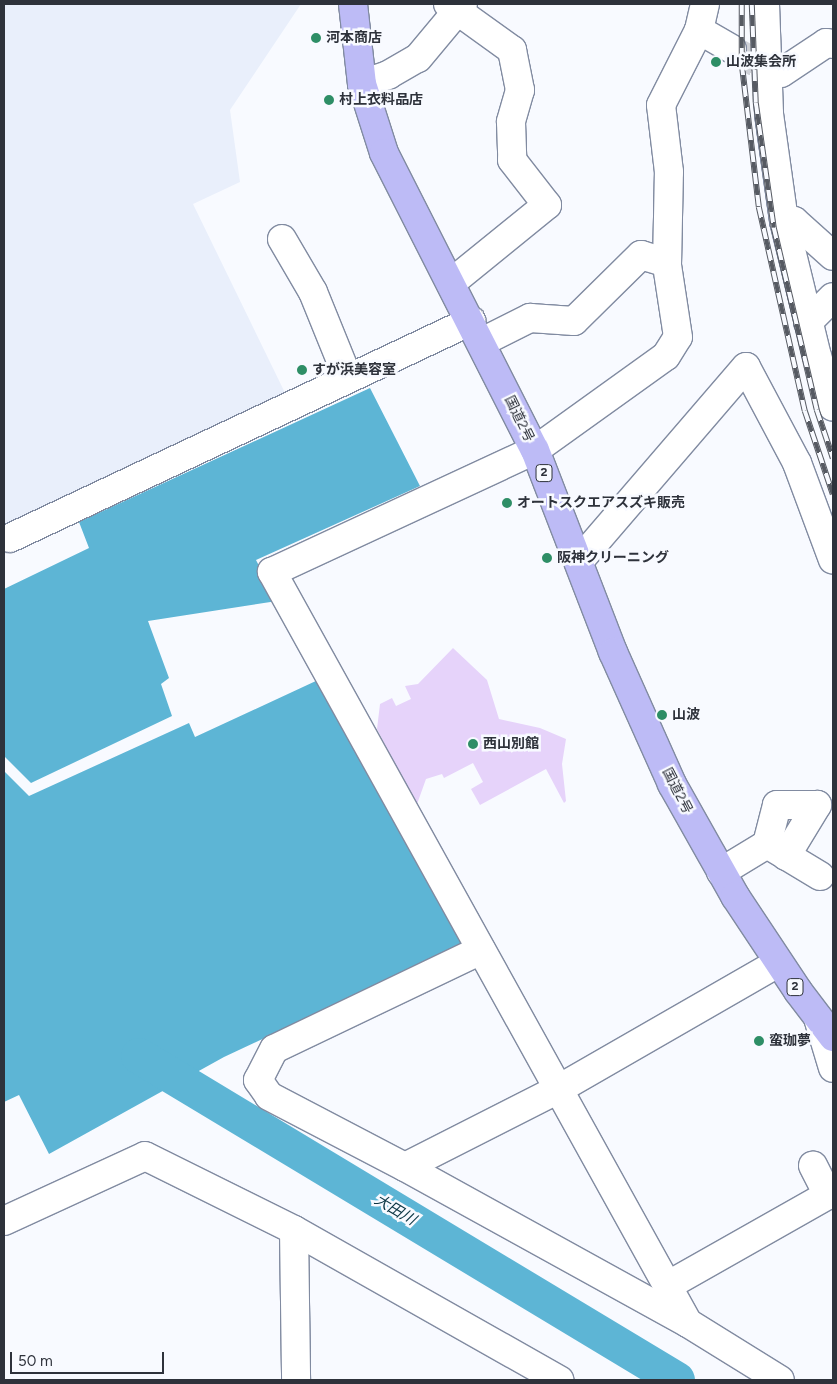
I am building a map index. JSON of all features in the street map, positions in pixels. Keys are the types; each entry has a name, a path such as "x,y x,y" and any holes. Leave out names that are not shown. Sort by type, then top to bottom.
{"highway":[{"name":"国道2号","path":"352,4 362,84 384,153 477,332 535,450 613,652 672,784 721,872 778,963 828,1025"},
{"name":"国道2号","path":"761,935 828,1025"}],"street":[{"path":"688,1323 272,572 535,450 666,356 678,337 667,263 669,172 661,105 700,30 704,4"},
{"path":"765,4 769,114 784,221 808,322 825,358 833,407"},
{"path":"362,84 388,75 418,58 456,7 512,50 520,90 511,122 512,160 547,205 451,283"},
{"path":"700,30 732,49"},
{"path":"768,70 781,73 826,44 833,44"},
{"path":"784,221 794,221 833,256"},
{"path":"282,239 313,292 348,378"},
{"path":"10,538 348,378 477,332 530,318 574,321 641,255 667,263"},
{"path":"808,322 833,297"},
{"path":"579,560 746,367 797,463 833,560"},
{"path":"721,872 777,850 820,876"},
{"path":"481,950 274,1049 258,1080 268,1096 405,1167 688,1323 780,1380"},
{"path":"405,1167 558,1090 778,963"},
{"path":"828,1025 833,1068"},
{"path":"4,1221 145,1156 294,1230 559,1380"},
{"path":"667,1286 828,1195 813,1166"},
{"path":"294,1230 296,1380"}],"shaded area":[{"path":"4,4 301,4 230,110 240,182 193,204 288,399 4,532"},
{"path":"453,648 487,680 499,719 540,728 566,739 562,764 566,801 564,803 546,769 480,805 471,789 483,782 473,763 444,778 442,774 426,779 416,807 377,729 380,704 392,698 396,706 411,699 405,686 418,684"}],"water":[{"path":"370,388 420,486 256,560 277,601 148,621 169,678 161,684 172,716 31,783 4,756 4,589 89,548 79,522"},
{"path":"318,680 462,945 224,1057 49,1154 19,1095 4,1102 4,771 29,796 189,723 195,737"}],"waterway":[{"name":"大田川","path":"139,1056 677,1380"}],"tunnel":[{"path":"732,49 768,70"}],"railway":[{"path":"742,4 742,64 759,207 805,411 833,494"},
{"path":"752,4 756,103 774,228 817,410 833,458"}],"place":[{"name":"河本商店","path":"316,38"},
{"name":"山波集会所","path":"716,62"},
{"name":"村上衣料品店","path":"329,100"},
{"name":"すが浜美容室","path":"302,370"},
{"name":"オートスクエアスズキ販売","path":"507,503"},
{"name":"阪神クリーニング","path":"547,558"},
{"name":"山波","path":"662,715"},
{"name":"西山別館","path":"473,744"},
{"name":"蛮珈夢","path":"759,1041"}]}
